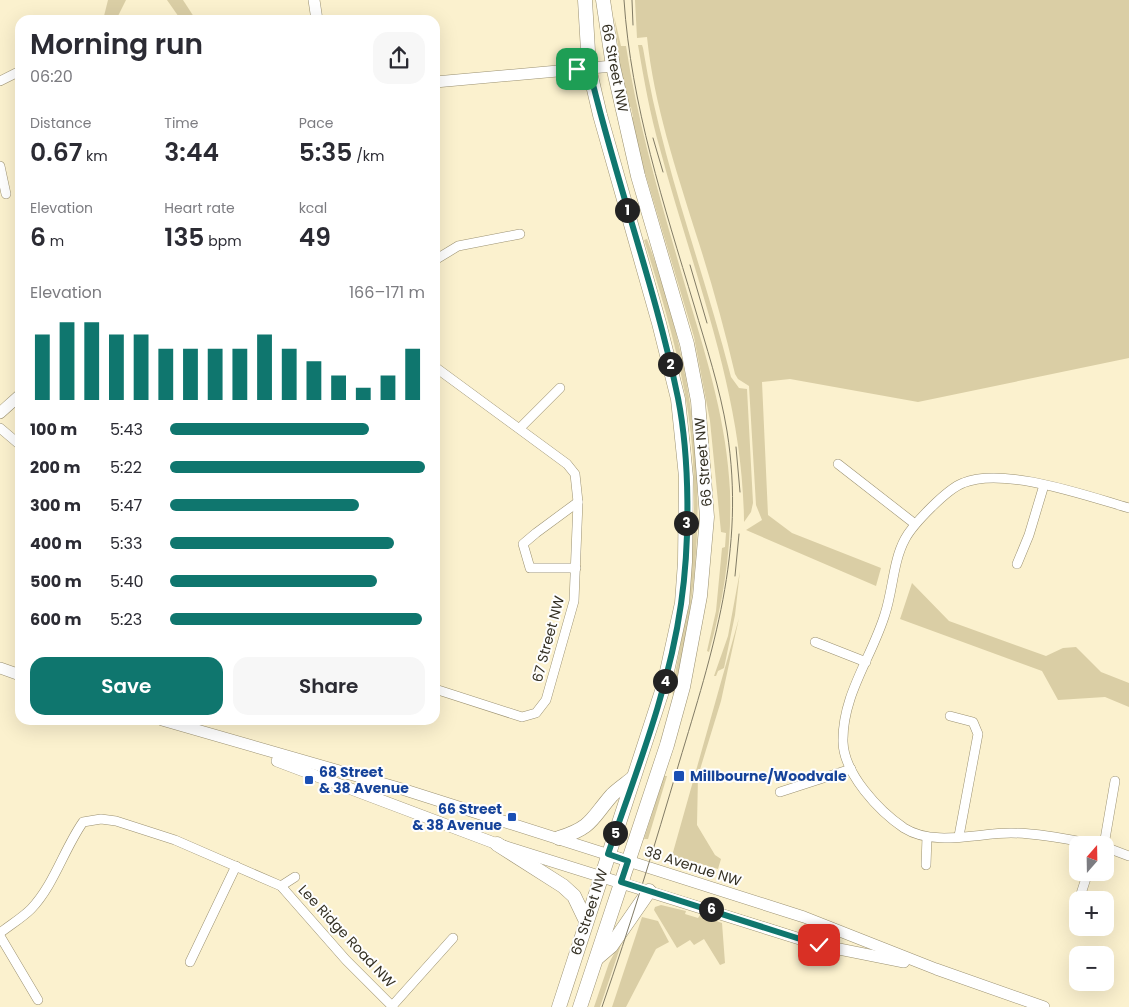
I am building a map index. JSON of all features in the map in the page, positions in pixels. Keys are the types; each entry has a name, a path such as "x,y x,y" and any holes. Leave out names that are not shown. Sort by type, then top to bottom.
{"main road":[{"name":"66 Street NW","path":"559,1007 600,876 664,685 680,611 685,562 686,477 676,390 589,68 585,0"},
{"name":"66 Street NW","path":"580,1007 683,687 700,596 707,517 698,401 686,344 643,194 613,66 603,0"},
{"path":"559,838 584,828 597,816 612,795 634,777"},
{"path":"497,844 564,886 574,896 586,921"},
{"path":"597,958 611,946 649,891"}],"street":[{"path":"314,0 316,15"},
{"path":"440,82 613,66"},
{"path":"0,81 15,74"},
{"path":"0,166 6,194"},
{"path":"440,257 458,246 520,234"},
{"name":"67 Street NW","path":"440,371 567,464 575,474 578,502 574,601 546,700 536,713 522,717 440,691"},
{"path":"520,428 560,388"},
{"path":"0,413 15,400"},
{"path":"0,428 15,440"},
{"path":"838,464 915,524"},
{"path":"1069,841 1012,833 927,837 906,829 881,808 862,788 851,768 843,743 847,706 885,615 904,540 915,524 962,483 981,478 1006,478 1128,505"},
{"path":"1017,564 1029,535 1044,485"},
{"path":"576,568 530,568 523,544 578,502"},
{"path":"815,642 866,662"},
{"path":"0,668 15,673"},
{"path":"950,716 973,722 978,734 958,836"},
{"name":"38 Avenue NW","path":"178,725 402,789 804,917 936,969 1044,1007"},
{"name":"38 Avenue NW","path":"208,734 497,844 819,945 936,969"},
{"path":"780,792 851,768"},
{"path":"1106,836 1115,781"},
{"name":"Lee Ridge Road NW","path":"38,1000 0,934 31,909 49,882 82,822 101,819 116,821 175,840 281,886 346,960 393,1006 453,938"},
{"path":"926,864 927,837"},
{"path":"1114,850 1129,856"},
{"path":"190,962 236,866"},
{"name":"Lee Ridge Road NW","path":"281,886 295,877"}],"shaded area":[{"path":"108,0 126,0 118,15 104,15"},
{"path":"167,0 183,0 193,15 178,15"},
{"path":"635,0 1129,0 1129,358 918,402 790,379 762,382 768,515 792,533 881,568 876,586 746,530 762,520 756,505 749,386 738,379 735,374 712,286 660,112 647,37 637,38"},
{"path":"614,16 621,46 626,46 645,142 710,370 725,442 730,491 730,532 723,592 709,652 707,651 716,611 722,548 725,547 726,533 721,532 710,421 694,337 629,119 633,117 631,107 627,107 616,53 619,53"},
{"path":"638,45 642,45 643,48 660,132 731,377 739,388 747,389 753,503 751,512 744,522 735,426 726,380 701,287 656,136"},
{"path":"647,239 666,296 681,353 691,409 696,466 697,522 694,579 686,637 673,696 672,690 689,586 694,517 694,482 688,412 680,369 644,240"},
{"path":"740,571 735,615 724,668 714,676 728,636"},
{"path":"912,583 949,621 1046,656 1063,648 1076,647 1101,672 1129,683 1129,707 1105,697 1058,700 1042,671 900,619"},
{"path":"739,618 721,701 698,776 697,825 715,855 721,859 718,869 691,861 690,863 670,863"},
{"path":"664,776 667,776 648,839 644,839"},
{"path":"661,905 686,911 685,914 698,918 700,915 722,923 725,963 720,965 704,939 694,945 690,940 677,948 654,910 655,907"},
{"path":"642,917 658,921 669,942 656,949 626,1007 612,1007"},
{"path":"625,933 600,1007 594,1007 609,963"}],"tram line":[{"path":"602,1007 642,885 704,680 723,600 732,518 732,475 721,399 650,154 634,78 624,0"},
{"path":"632,0 633,25"},
{"path":"653,138 663,172"},
{"path":"690,265 707,323"},
{"path":"736,447 740,492"},
{"path":"735,576 739,534"}],"place":[{"name":"Millbourne/Woodvale","path":"679,776"},
{"name":"68 Street & 38 Avenue","path":"309,780"},
{"name":"66 Street & 38 Avenue","path":"512,817"}],"route":[{"path":"577,69 589,68 621,192 659,323 678,399 686,477 685,562 682,603 675,643 649,736 608,854 628,861 621,882 819,945"}]}
